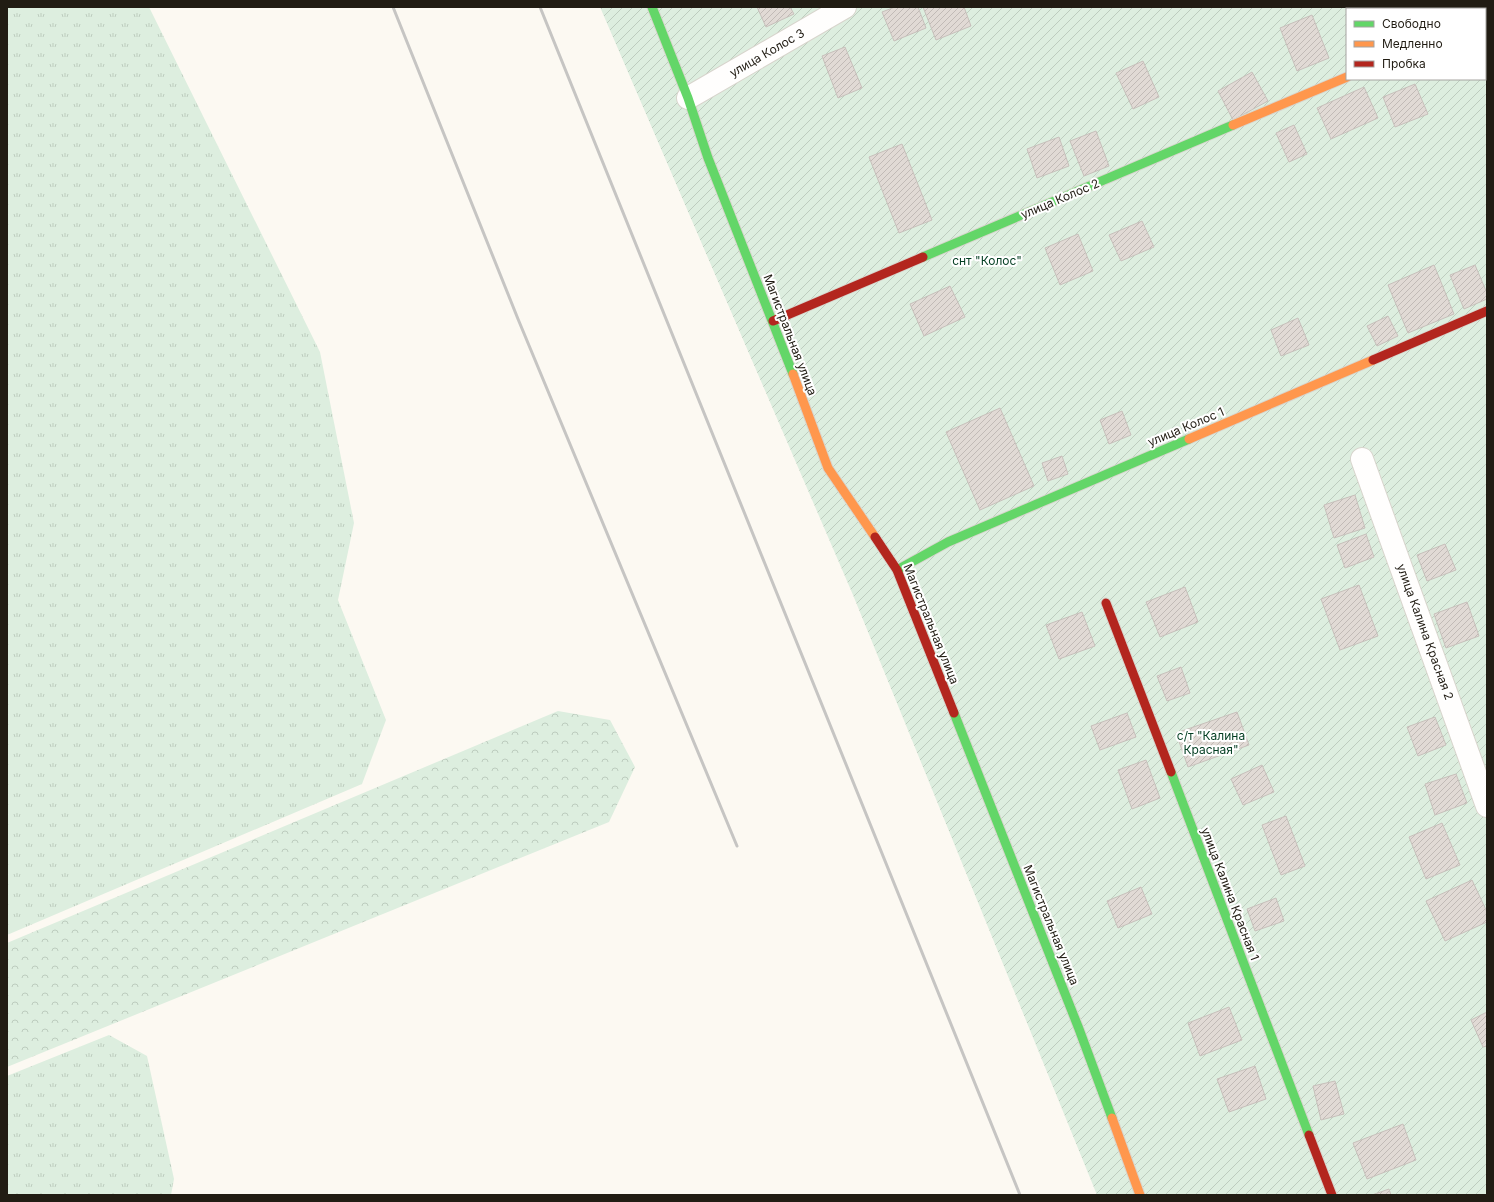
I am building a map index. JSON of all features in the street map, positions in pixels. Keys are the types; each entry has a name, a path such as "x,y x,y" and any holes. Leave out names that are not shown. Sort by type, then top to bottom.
{"street":[{"name":"Магистральная улица","path":"652,7 688,98 708,158 773,321 828,468 897,570 1079,1029 1140,1195"},
{"name":"улица Колос 3","path":"688,98 845,7"},
{"name":"улица Колос 2","path":"773,321 1346,77"},
{"name":"улица Колос 1","path":"897,570 948,542 1487,312"},
{"name":"улица Калина Красная 2","path":"1362,459 1487,806"},
{"name":"улица Калина Красная 1","path":"1106,603 1332,1195"}],"green space":[{"path":"7,7 149,7 320,352 354,523 338,600 386,720 362,784 7,935"},
{"path":"600,7 1487,7 1487,1195 1097,1195 853,595"},
{"path":"558,711 610,720 635,767 609,822 7,1067 7,943"},
{"path":"109,1035 147,1056 174,1179 171,1195 7,1195 7,1076"}],"building":[{"path":"757,7 790,7 794,14 766,27"},
{"path":"895,7 918,7 926,28 894,41 882,12"},
{"path":"923,7 964,7 971,26 936,40"},
{"path":"1408,7 1461,7 1461,8 1406,8"},
{"path":"1312,15 1329,58 1297,71 1280,28"},
{"path":"845,47 862,88 838,98 822,56"},
{"path":"1143,61 1159,97 1133,109 1116,73"},
{"path":"1252,72 1268,101 1233,120 1218,91"},
{"path":"1415,84 1428,114 1395,127 1383,97"},
{"path":"1364,87 1378,118 1331,139 1317,108"},
{"path":"1294,125 1307,154 1289,162 1276,133"},
{"path":"1096,131 1109,166 1084,176 1070,141"},
{"path":"1059,137 1069,166 1037,178 1027,149"},
{"path":"902,144 932,220 899,233 869,157"},
{"path":"1142,221 1154,247 1121,261 1109,235"},
{"path":"1078,234 1093,271 1060,285 1045,248"},
{"path":"1434,265 1454,314 1408,333 1388,285"},
{"path":"1475,265 1487,293 1487,299 1464,309 1450,275"},
{"path":"950,286 965,317 924,336 910,304"},
{"path":"1388,316 1398,336 1377,346 1367,326"},
{"path":"1298,318 1309,345 1281,356 1271,330"},
{"path":"1000,408 1034,486 980,510 946,432"},
{"path":"1122,411 1131,435 1109,444 1100,420"},
{"path":"1062,456 1068,474 1048,481 1042,463"},
{"path":"1355,495 1365,528 1334,538 1324,505"},
{"path":"1366,534 1374,557 1345,568 1337,545"},
{"path":"1445,544 1456,570 1427,581 1417,555"},
{"path":"1359,585 1378,636 1340,650 1321,599"},
{"path":"1185,587 1198,622 1160,637 1146,602"},
{"path":"1467,602 1479,636 1446,648 1434,614"},
{"path":"1082,612 1095,646 1059,659 1046,625"},
{"path":"1181,667 1190,693 1167,701 1157,676"},
{"path":"1237,712 1249,745 1188,767 1176,733"},
{"path":"1127,713 1136,737 1100,750 1091,726"},
{"path":"1435,717 1446,745 1418,756 1407,727"},
{"path":"1146,760 1160,798 1132,809 1118,770"},
{"path":"1262,765 1274,792 1243,805 1231,779"},
{"path":"1456,774 1467,803 1435,815 1425,784"},
{"path":"1286,816 1305,866 1281,875 1262,825"},
{"path":"1442,823 1460,865 1426,879 1409,837"},
{"path":"1472,880 1487,912 1487,922 1445,941 1426,901"},
{"path":"1141,887 1152,914 1118,928 1107,901"},
{"path":"1276,898 1284,921 1255,931 1247,909"},
{"path":"1229,1007 1242,1040 1200,1056 1188,1023"},
{"path":"1487,1012 1487,1046 1483,1047 1471,1020"},
{"path":"1255,1066 1266,1099 1229,1112 1217,1079"},
{"path":"1335,1081 1344,1114 1321,1120 1313,1086"},
{"path":"1403,1124 1416,1160 1367,1179 1353,1143"},
{"path":"1389,1189 1391,1195 1372,1195"}],"railway":[{"path":"393,7 518,319 737,846"},
{"path":"540,7 1020,1195"}],"traffic: fast":[{"path":"652,7 688,98 708,158 793,374"},
{"path":"923,257 1233,125"},
{"path":"897,570 948,542 1189,439"},
{"path":"954,713 1079,1029 1112,1118"},
{"path":"1171,772 1309,1135"}],"traffic: slow":[{"path":"1233,125 1346,77"},
{"path":"1189,439 1373,360"},
{"path":"793,374 828,468 875,537"},
{"path":"1112,1118 1140,1195"}],"traffic: jam":[{"path":"773,321 923,257"},
{"path":"1373,360 1487,311"},
{"path":"875,537 897,570 954,713"},
{"path":"1106,603 1171,772"},
{"path":"1309,1135 1332,1195"}],"park label":[{"name":"снт \"Колос\"","path":"987,261"},
{"name":"с/т \"Калина Красная\"","path":"1211,743"}]}
